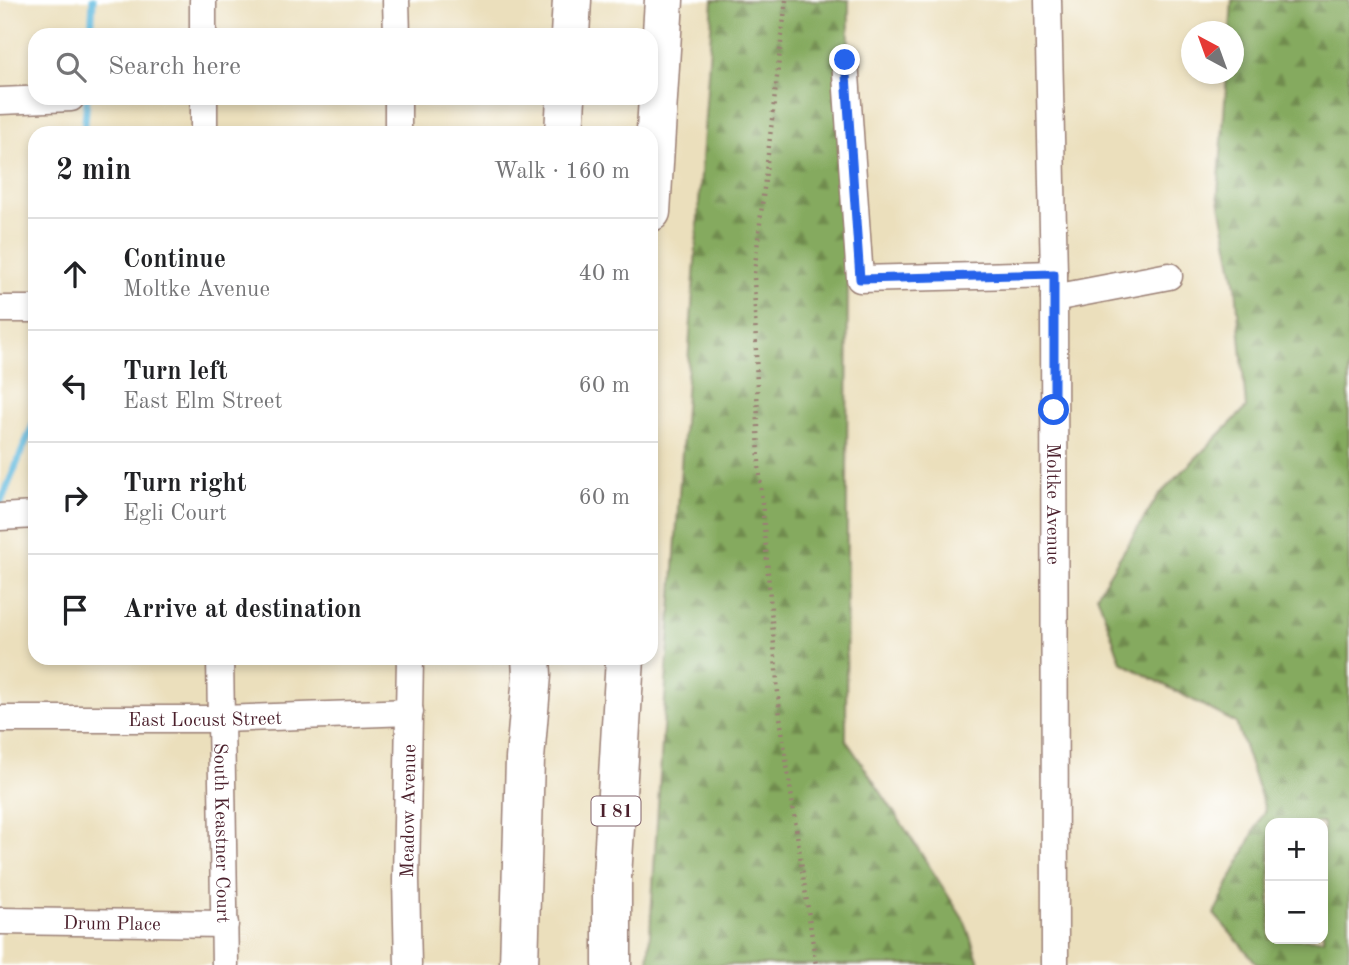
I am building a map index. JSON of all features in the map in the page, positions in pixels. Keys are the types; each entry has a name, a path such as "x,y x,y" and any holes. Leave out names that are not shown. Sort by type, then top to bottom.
{"highway":[{"path":"570,28 572,0"},
{"path":"658,98 664,0"},
{"path":"564,126 566,105"},
{"path":"656,126 658,105"},
{"path":"519,965 525,759 531,665"},
{"name":"I 81","path":"612,965 612,878 625,665"}],"street":[{"path":"203,28 204,0"},
{"path":"397,0 397,28"},
{"name":"Moltke Avenue","path":"1048,0 1054,286 1055,965"},
{"path":"845,60 860,279 1054,286 1169,276"},
{"path":"0,101 28,100"},
{"path":"204,105 204,126"},
{"path":"398,105 398,126"},
{"path":"0,309 28,309"},
{"path":"0,517 28,515"},
{"name":"South Keastner Court","path":"220,665 225,965"},
{"name":"Meadow Avenue","path":"408,965 406,880 410,665"},
{"name":"East Locust Street","path":"0,719 222,719 410,712"},
{"name":"Drum Place","path":"0,921 225,924"}],"path":[{"path":"786,0 754,274 759,466 780,717 816,965"}],"green space":[{"path":"713,0 849,0 846,740 965,922 980,965 648,965"},
{"path":"1232,0 1349,0 1349,965 1258,965 1214,914 1265,809 1236,723 1121,662 1097,594 1158,496 1246,408 1236,286 1218,194 1226,84 1244,84 1244,21 1231,21"}],"waterway":[{"path":"91,28 93,0"},
{"path":"85,126 86,105"},
{"path":"0,504 28,437"}],"route":[{"path":"845,60 860,279 1054,274 1054,410"}]}
